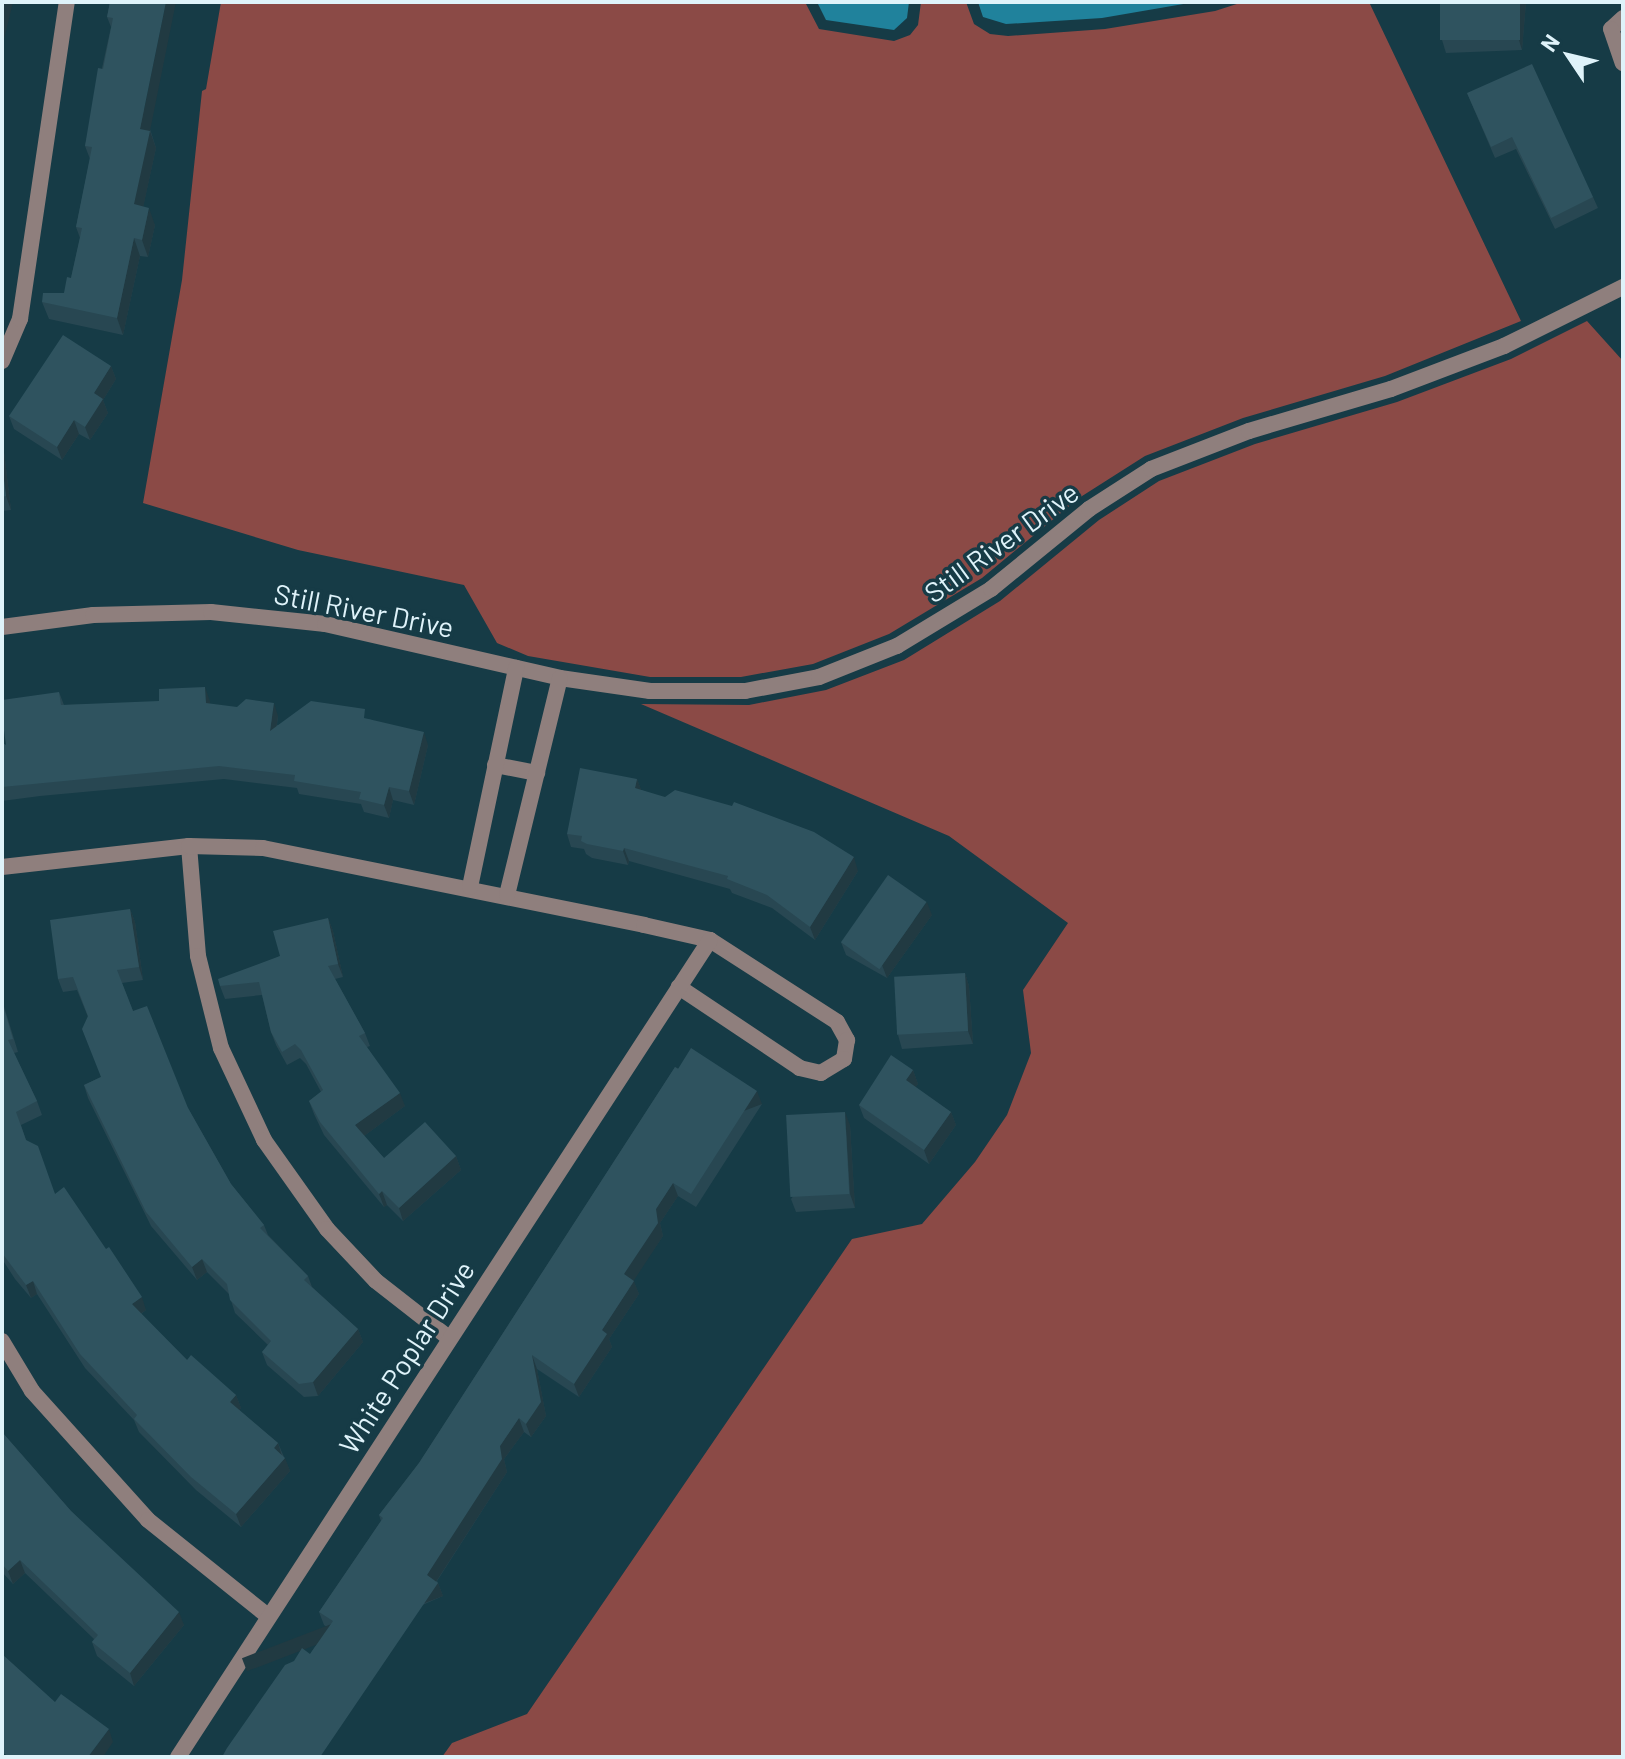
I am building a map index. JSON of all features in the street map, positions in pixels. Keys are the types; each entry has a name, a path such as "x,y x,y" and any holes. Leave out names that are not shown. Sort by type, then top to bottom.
{"street":[{"path":"2,361 20,319 67,2"},
{"path":"1623,18 1611,29 1623,63"},
{"name":"Still River Drive","path":"2,627 93,615 211,612 325,624 560,678 650,691 745,691 819,677 897,646 991,589 1089,509 1151,469 1249,431 1391,389 1490,351 1623,287"},
{"path":"470,887 516,668"},
{"path":"507,895 560,678"},
{"path":"495,765 537,773"},
{"path":"189,846 198,956 217,1033 264,1140 327,1229 376,1281 449,1338"},
{"path":"2,867 189,846 263,848 470,887 710,940 837,1022 847,1040 844,1059 821,1073 800,1068 679,987"},
{"name":"White Poplar Drive","path":"178,1757 710,940"},
{"path":"2,1341 32,1391 148,1520 268,1616"}],"shaded area":[{"path":"221,2 805,2 819,29 894,41 910,35 918,25 921,2 966,2 974,24 990,34 1008,36 1105,29 1215,11 1243,2 1369,2 1521,321 1385,376 1243,418 1145,456 1079,498 982,578 889,634 813,664 741,677 650,677 528,656 497,643 464,585 298,550 143,503 182,280 202,91 206,89"},
{"path":"1587,321 1623,361 1623,1757 442,1757 452,1743 527,1714 852,1239 922,1224 975,1162 1007,1115 1031,1053 1023,990 1068,923 949,836 641,704 749,705 826,690 904,660 1000,601 1099,520 1159,481 1255,444 1397,402 1511,359"}],"water":[{"path":"817,2 909,2 907,18 894,30 826,20"},
{"path":"978,2 1195,2 1102,18 1006,24 983,17"}],"building":[{"path":"110,2 166,2 140,129 150,131 134,204 149,208 142,240 134,238 117,318 42,302 43,293 64,293 67,277 71,278 82,228 76,227 92,147 85,146 98,68 103,69 113,18 107,17"},
{"path":"1440,2 1520,2 1520,40 1440,40"},
{"path":"1532,64 1593,197 1551,218 1512,137 1491,147 1467,93"},
{"path":"63,335 111,366 94,393 103,399 85,427 74,420 57,447 9,416"},
{"path":"2,464 6,496 2,497"},
{"path":"205,687 206,703 237,707 246,699 274,703 270,731 311,701 365,709 364,718 424,732 409,791 389,787 384,805 359,799 361,792 294,781 295,775 219,766 2,787 2,743 6,745 2,700 59,692 61,705 159,701 159,689"},
{"path":"580,768 637,779 635,788 665,797 675,790 732,806 734,802 814,832 854,857 810,927 767,895 727,879 728,876 624,848 623,851 587,844 581,841 582,836 567,834"},
{"path":"888,875 927,902 879,969 841,942"},
{"path":"130,909 139,967 117,970 133,1011 147,1006 188,1108 231,1184 264,1225 260,1228 308,1276 304,1280 358,1329 313,1382 299,1384 262,1352 271,1341 230,1300 227,1284 202,1259 192,1267 146,1212 84,1085 101,1077 82,1029 88,1016 73,977 58,979 50,920"},
{"path":"328,918 338,964 328,966 365,1033 359,1036 400,1093 355,1125 384,1158 425,1122 456,1156 399,1208 382,1191 379,1194 320,1122 309,1101 323,1090 295,1044 282,1052 271,1032 259,982 220,986 218,979 280,956 273,931"},
{"path":"965,973 968,1031 897,1035 894,977"},
{"path":"2,1002 13,1039 8,1040 37,1101 16,1112 26,1140 38,1146 55,1194 64,1187 106,1249 109,1247 142,1297 132,1304 187,1360 191,1355 236,1395 230,1402 278,1443 274,1448 285,1458 236,1514 191,1477 134,1419 137,1415 80,1354 33,1281 26,1285 2,1253"},
{"path":"691,1048 757,1091 691,1194 673,1183 656,1209 658,1223 624,1274 634,1281 602,1330 607,1334 574,1384 532,1355 541,1402 526,1424 519,1418 500,1446 502,1459 427,1575 438,1583 320,1757 222,1757 285,1665 294,1661 302,1648 310,1654 333,1621 319,1612 383,1518 379,1515 419,1463 675,1067 678,1069"},
{"path":"891,1055 913,1070 906,1080 951,1112 924,1150 859,1105"},
{"path":"845,1112 849,1194 790,1197 786,1115"},
{"path":"2,1432 71,1511 179,1612 130,1673 92,1642 98,1635 20,1560 8,1571 2,1564"},
{"path":"2,1654 55,1702 61,1694 109,1729 88,1757 9,1757 2,1752"}]}
